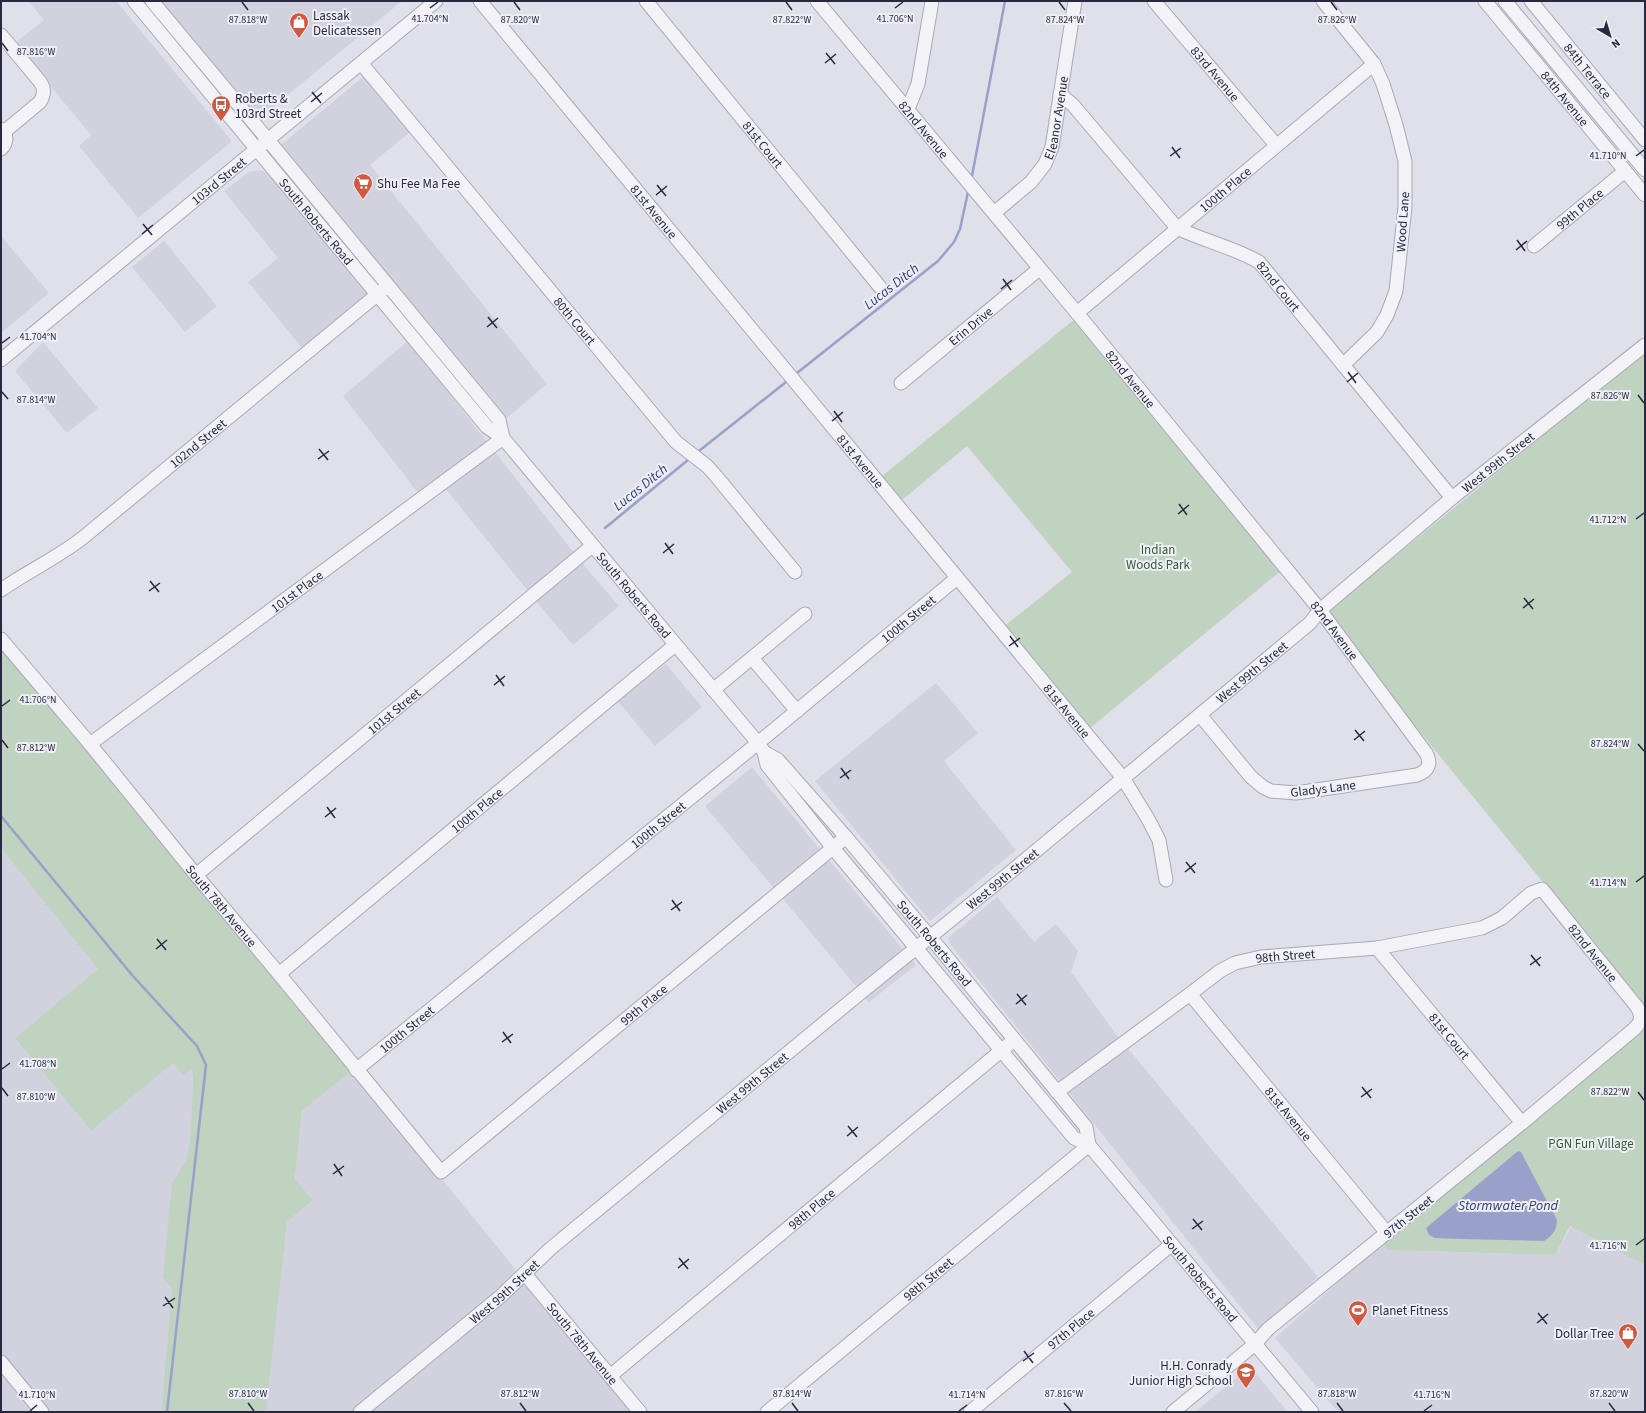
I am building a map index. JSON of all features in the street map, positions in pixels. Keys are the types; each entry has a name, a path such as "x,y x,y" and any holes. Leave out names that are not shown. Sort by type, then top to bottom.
{"street":[{"name":"South Roberts Road","path":"134,1 487,427 503,438 761,748 778,760 846,837 930,937 1086,1127 1089,1145"},
{"name":"South Roberts Road","path":"152,1 498,420 503,438"},
{"name":"103rd Street","path":"1,360 436,1"},
{"name":"81st Avenue","path":"480,1 1123,778 1159,840 1166,880"},
{"name":"81st Court","path":"646,1 880,287"},
{"name":"82nd Avenue","path":"817,1 908,108 1320,610 1429,758 1429,767"},
{"path":"908,108 918,84 932,1"},
{"name":"Eleanor Avenue","path":"994,213 1031,182 1045,164 1052,147 1076,1"},
{"name":"83rd Avenue","path":"1154,1 1276,145"},
{"name":"Wood Lane","path":"1323,1 1374,64 1383,84 1396,125 1405,161 1403,222 1396,291 1387,315 1376,332 1343,365"},
{"name":"84th Avenue","path":"1485,1 1645,195"},
{"name":"84th Avenue","path":"1505,1 1645,170"},
{"name":"84th Terrace","path":"1531,1 1645,140"},
{"path":"1,35 42,84 44,90 44,96 40,102 2,131 6,139 6,143 1,149"},
{"name":"80th Court","path":"361,63 676,442 712,471 795,572"},
{"name":"100th Place","path":"1077,313 1374,64"},
{"name":"82nd Court","path":"1060,94 1073,105 1177,228 1193,236 1237,251 1259,262 1452,498"},
{"name":"99th Place","path":"1534,246 1625,171"},
{"name":"Erin Drive","path":"901,383 1039,269"},
{"name":"102nd Street","path":"1,590 80,540 388,285"},
{"name":"West 99th Street","path":"360,1412 501,1296 550,1249 1310,623 1320,610 1452,498 1645,344"},
{"name":"101st Place","path":"90,744 503,438"},
{"name":"101st Street","path":"196,875 592,546"},
{"name":"100th Street","path":"356,1070 761,748 797,711 957,578"},
{"path":"713,690 805,614"},
{"name":"South 78th Avenue","path":"1,639 90,744 441,1172"},
{"name":"100th Place","path":"278,974 675,645"},
{"path":"752,658 797,711"},
{"name":"Gladys Lane","path":"1200,715 1251,777 1262,787 1271,791 1296,793 1417,775 1429,767"},
{"name":"South Roberts Road","path":"761,748 767,765 833,848 1074,1138 1089,1145 1312,1412"},
{"name":"99th Place","path":"441,1172 846,837"},
{"name":"82nd Avenue","path":"1542,889 1637,1007 1641,1018"},
{"name":"98th Street","path":"1057,1092 1228,966 1244,960 1261,957 1377,948 1482,928 1502,918 1530,893 1542,889"},
{"name":"81st Court","path":"1377,948 1522,1124"},
{"name":"81st Avenue","path":"1190,994 1387,1233"},
{"name":"97th Street","path":"1173,1412 1255,1344 1268,1329 1522,1124 1634,1030 1641,1018"},
{"name":"98th Place","path":"610,1376 1014,1040"},
{"name":"98th Street","path":"767,1412 1089,1145"},
{"name":"97th Place","path":"970,1412 1172,1244"},
{"name":"South 78th Avenue","path":"525,1274 640,1412"},
{"path":"1,1362 42,1412"}],"shaded area":[{"path":"28,1 116,1 231,140 231,142 138,218 79,146 91,135 15,43 44,20"},
{"path":"157,1 402,1 267,112 255,117"},
{"path":"369,72 415,128 370,165 547,384 504,420 281,145"},
{"path":"261,170 272,176 369,294 303,349 248,282 278,258 224,191 249,172"},
{"path":"1,236 49,293 1,333"},
{"path":"164,241 217,306 185,332 132,267"},
{"path":"408,341 582,563 619,606 573,645 445,488 426,503 343,396"},
{"path":"43,342 98,408 67,433 15,371"},
{"path":"666,664 702,707 655,746 617,700"},
{"path":"936,683 978,733 944,761 1016,850 930,921 815,781"},
{"path":"752,767 916,965 869,1002 705,806"},
{"path":"1,848 99,969 15,1038 91,1131 173,1062 192,1068 193,1082 190,1140 186,1160 172,1183 172,1289 161,1412 1,1412"},
{"path":"997,897 1034,942 1056,924 1078,951 1071,972 1115,1033 1318,1277 1260,1331 950,944 948,938"},
{"path":"353,1070 632,1412 266,1412 287,1222 313,1200 295,1179 302,1111"},
{"path":"1573,1223 1645,1265 1645,1412 1338,1412 1275,1338 1382,1243 1388,1250 1555,1255"},
{"name":"H.H. Conrady Junior High School","path":"1250,1367 1288,1412 1195,1412"}],"green space":[{"name":"Indian Woods Park","path":"1076,318 1283,569 1089,729 1006,625 1072,572 967,446 901,501 881,477"},
{"name":"PGN Fun Village","path":"1645,352 1645,1265 1570,1226 1555,1255 1388,1250 1382,1243 1642,1026 1613,970 1593,940 1551,892 1334,627 1328,611"},
{"path":"1,644 353,1070 302,1111 295,1179 313,1200 287,1222 266,1412 161,1412 172,1289 163,1278 172,1183 186,1160 190,1140 193,1082 192,1069 183,1075 173,1063 91,1131 15,1038 98,969 1,848"}],"water":[{"name":"Stormwater Pond","path":"1518,1151 1521,1152 1557,1220 1555,1230 1549,1237 1544,1241 1435,1238 1429,1235 1426,1228"}],"waterway":[{"name":"Lucas Ditch","path":"972,176 1005,1"},
{"name":"Lucas Ditch","path":"797,373 938,261 954,242 960,229 968,192"},
{"name":"Lucas Ditch","path":"699,451 786,382"},
{"name":"Lucas Ditch","path":"605,528 688,460"},
{"path":"1,816 132,975 197,1046 206,1065 167,1412"}],"place":[{"name":"Lassak Delicatessen","path":"299,39"},
{"name":"Roberts & 103rd Street","path":"221,122"},
{"name":"Shu Fee Ma Fee","path":"363,200"},
{"name":"Planet Fitness","path":"1358,1327"},
{"name":"Dollar Tree","path":"1628,1350"},
{"name":"H.H. Conrady Junior High School","path":"1246,1389"}]}
